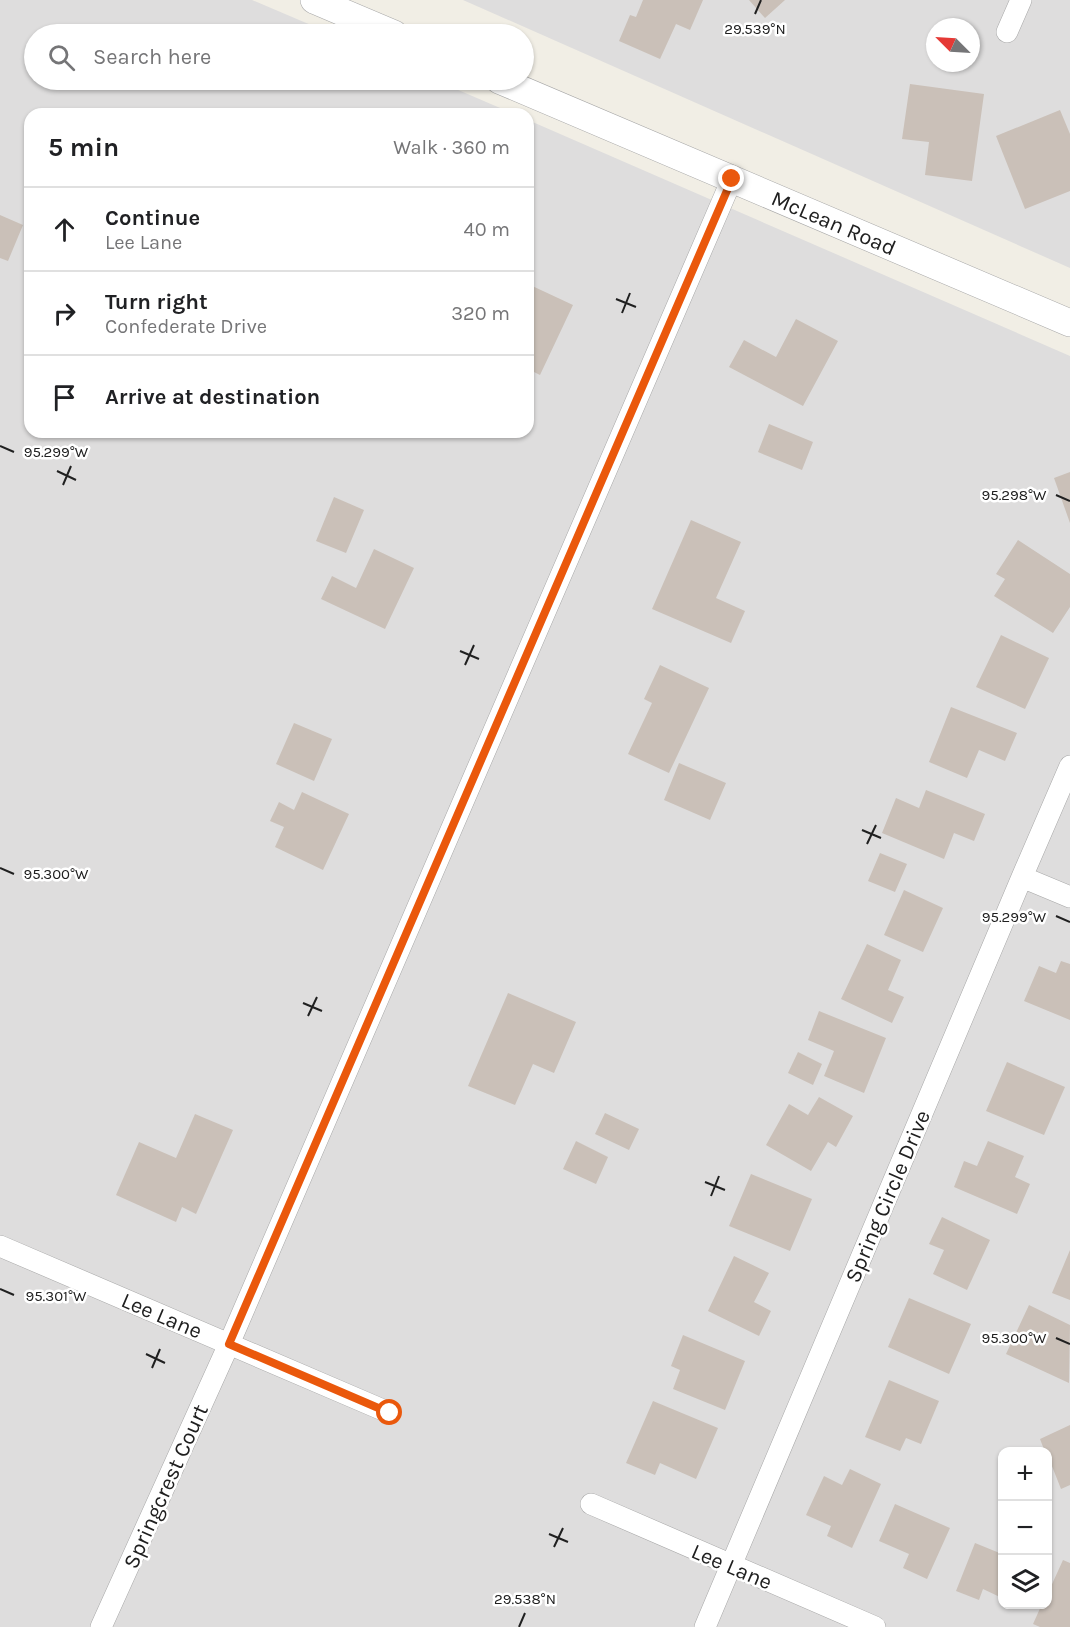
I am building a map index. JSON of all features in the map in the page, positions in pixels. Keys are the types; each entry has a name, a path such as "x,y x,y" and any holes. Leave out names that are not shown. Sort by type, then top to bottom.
{"street":[{"path":"314,0 370,24"},
{"path":"1007,32 1021,0"},
{"name":"McLean Road","path":"523,90 1070,323"},
{"name":"Springcrest Court","path":"101,1627 229,1344 732,179"},
{"name":"Spring Circle Drive","path":"705,1627 1070,766"},
{"path":"1022,877 1070,897"},
{"name":"Lee Lane","path":"0,1246 390,1413"},
{"name":"Lee Lane","path":"591,1504 874,1627"}],"shaded area":[{"path":"0,0 252,0 308,24 24,24 24,90 458,90 500,108 24,108 24,438 534,438 534,123 1070,356 1070,1627 0,1627"},
{"path":"463,0 1070,0 1070,268 534,31 534,24 517,24"}],"building":[{"path":"643,0 703,0 690,30 676,24 660,59 619,41 630,15 636,17"},
{"path":"749,0 785,0 765,18"},
{"path":"910,84 984,94 972,181 925,175 929,142 902,139"},
{"path":"1060,110 1070,134 1070,191 1025,209 996,136"},
{"path":"0,215 23,225 8,261 0,258"},
{"path":"534,287 573,305 540,375 534,372"},
{"path":"796,319 838,341 803,406 729,367 744,340 776,357"},
{"path":"769,424 813,442 802,470 758,452"},
{"path":"1070,472 1070,523 1054,478"},
{"path":"334,497 364,510 346,553 316,541"},
{"path":"691,520 741,542 716,598 745,611 731,643 652,609"},
{"path":"1018,540 1070,574 1070,607 1053,633 994,596 1005,579 996,574"},
{"path":"374,549 414,568 385,629 321,599 332,576 356,588"},
{"path":"1001,635 1049,658 1025,709 976,687"},
{"path":"660,665 709,688 669,773 628,754 652,703 644,699"},
{"path":"951,707 1017,733 1005,761 979,750 967,778 929,762"},
{"path":"294,723 332,739 314,781 276,764"},
{"path":"679,763 726,783 710,820 664,800"},
{"path":"926,790 985,814 974,841 954,833 944,859 882,833 896,798 919,808"},
{"path":"302,792 349,814 323,870 275,847 284,827 270,821 279,802 294,810"},
{"path":"880,853 907,864 895,892 868,881"},
{"path":"904,890 943,908 923,952 884,935"},
{"path":"867,944 901,960 888,990 904,997 892,1023 841,999"},
{"path":"1061,961 1070,964 1070,1020 1024,1001 1039,966 1056,973"},
{"path":"508,993 576,1022 554,1073 533,1064 515,1105 468,1086"},
{"path":"819,1011 886,1038 864,1093 824,1076 834,1051 808,1040"},
{"path":"798,1052 822,1064 813,1085 788,1073"},
{"path":"1007,1062 1065,1087 1044,1135 986,1111"},
{"path":"819,1097 853,1116 836,1147 828,1142 811,1171 766,1145 789,1104 808,1115"},
{"path":"605,1113 639,1129 629,1150 595,1134"},
{"path":"195,1114 233,1130 196,1214 182,1207 176,1222 116,1195 139,1142 176,1158"},
{"path":"576,1141 608,1157 596,1184 563,1169"},
{"path":"988,1141 1024,1156 1015,1177 1030,1184 1017,1214 954,1187 964,1161 977,1166"},
{"path":"751,1174 812,1199 790,1251 729,1226"},
{"path":"942,1217 990,1240 967,1290 933,1274 944,1250 929,1244"},
{"path":"1070,1250 1070,1300 1052,1293"},
{"path":"734,1256 769,1273 754,1302 771,1311 759,1336 708,1311"},
{"path":"909,1298 971,1324 949,1374 888,1347"},
{"path":"1029,1305 1070,1325 1069,1383 1006,1354"},
{"path":"683,1335 745,1361 725,1410 673,1389 680,1370 671,1366"},
{"path":"889,1380 939,1401 921,1444 906,1438 900,1451 865,1437"},
{"path":"653,1401 718,1428 696,1479 660,1463 655,1475 626,1463"},
{"path":"1070,1425 1070,1485 1061,1489 1052,1466 1052,1447 1043,1447 1040,1439"},
{"path":"850,1469 881,1484 852,1548 827,1536 831,1526 806,1515 824,1476 842,1485"},
{"path":"895,1504 950,1528 927,1579 903,1568 909,1554 879,1541"},
{"path":"975,1543 998,1552 998,1596 983,1589 979,1600 956,1591"},
{"path":"1063,1560 1070,1563 1070,1627 1040,1627 1033,1624 1040,1609 1052,1609 1052,1584"}],"route":[{"path":"390,1413 229,1344 732,179"}]}
